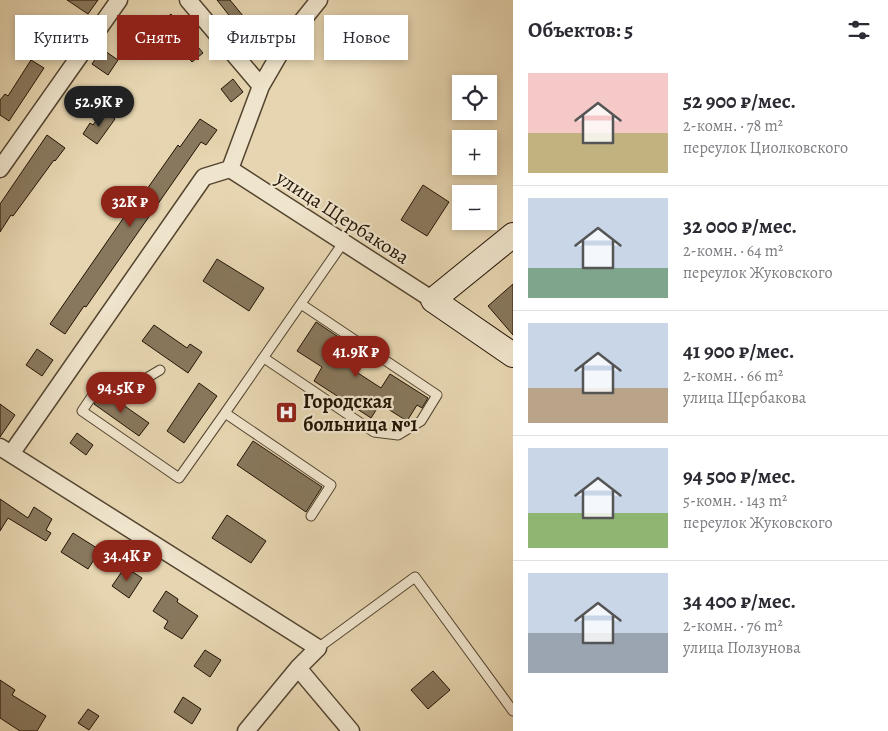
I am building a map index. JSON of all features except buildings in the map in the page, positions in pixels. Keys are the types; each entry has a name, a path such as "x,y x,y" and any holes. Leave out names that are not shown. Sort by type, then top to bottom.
{"street":[{"path":"0,169 120,0"},
{"path":"188,0 261,86"},
{"path":"246,731 298,668 318,648 6,450 204,177 230,169 261,86 290,36 319,0"},
{"name":"улица Щербакова","path":"230,169 432,300"},
{"path":"512,354 432,300 513,235"},
{"path":"298,668 351,731"}],"lane":[{"path":"160,370 123,392 103,380 82,411 179,478 343,243"},
{"path":"264,358 374,432 398,435 421,421 437,395 301,304"},
{"path":"225,413 331,485 311,516"},
{"path":"318,648 415,577 513,710"}],"place":[{"name":"Городская больница №1","path":"287,412"}]}
